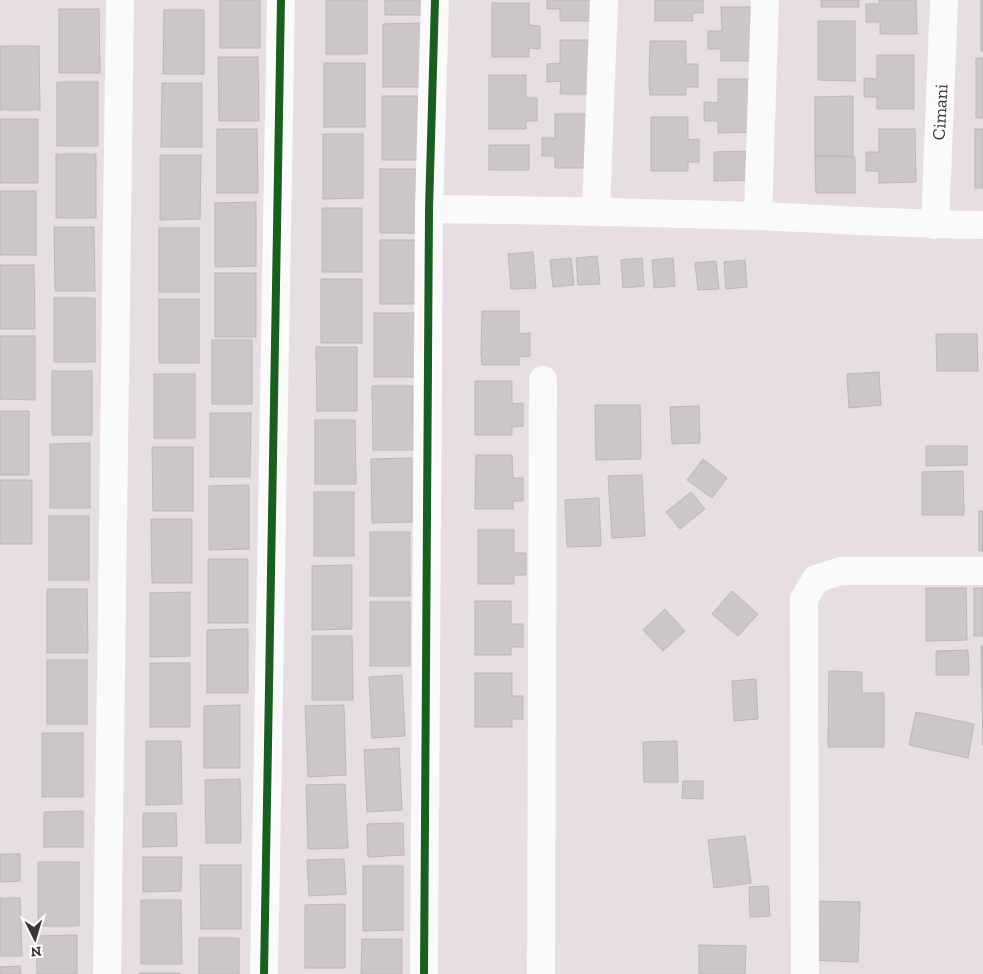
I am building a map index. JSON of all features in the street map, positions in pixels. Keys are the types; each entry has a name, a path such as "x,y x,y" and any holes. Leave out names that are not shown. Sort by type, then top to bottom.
{"street":[{"path":"107,974 120,0"},
{"path":"264,974 281,0"},
{"path":"424,974 429,209 435,0"},
{"path":"596,211 604,0"},
{"path":"758,216 765,0"},
{"name":"Cimani","path":"935,225 944,0"},
{"path":"429,209 596,211 758,216 935,225 983,225"},
{"path":"541,974 543,380"},
{"path":"804,974 804,599 816,580 841,570 983,571"}],"building":[{"path":"220,0 260,0 260,48 220,48"},
{"path":"326,0 367,0 367,54 326,54"},
{"path":"385,0 425,0 425,15 385,15"},
{"path":"547,0 597,0 597,21 560,21 560,9 547,9"},
{"path":"655,0 703,0 703,13 692,13 693,21 655,21"},
{"path":"821,0 859,0 859,7 821,7"},
{"path":"879,0 916,0 917,34 880,34 880,22 866,22 866,4 879,4"},
{"path":"981,0 983,0 983,51 981,51"},
{"path":"492,3 529,3 529,25 540,26 540,49 529,48 529,57 492,57"},
{"path":"721,7 758,7 758,61 721,61 721,49 708,49 708,31 722,31"},
{"path":"59,9 99,9 100,73 59,73"},
{"path":"164,10 204,10 204,74 163,74"},
{"path":"818,21 855,21 855,81 818,80"},
{"path":"423,23 424,87 383,87 383,24"},
{"path":"560,40 597,40 597,94 560,94 561,81 547,82 547,64 560,63"},
{"path":"650,41 686,41 686,64 698,64 698,87 686,87 686,95 650,95"},
{"path":"0,46 39,46 40,110 0,110"},
{"path":"877,55 914,55 914,109 877,109 877,97 864,97 864,78 877,79"},
{"path":"218,57 258,57 259,121 219,121"},
{"path":"976,58 983,58 983,118 976,118"},
{"path":"324,63 365,63 365,127 324,127"},
{"path":"489,75 526,75 526,98 537,98 537,121 526,121 526,129 489,129"},
{"path":"718,79 754,79 754,132 718,133 718,121 704,121 704,102 718,103"},
{"path":"57,82 98,82 98,146 57,146"},
{"path":"162,83 202,83 202,147 161,147"},
{"path":"382,96 422,96 422,160 382,160"},
{"path":"853,96 853,156 815,156 815,97"},
{"path":"555,114 592,114 592,168 555,168 555,156 542,156 542,138 555,138"},
{"path":"651,117 688,117 688,140 699,139 699,162 688,162 688,171 651,171"},
{"path":"0,119 38,119 38,183 0,183"},
{"path":"217,129 257,129 258,193 217,193"},
{"path":"879,129 915,129 916,182 879,183 879,171 866,171 866,152 879,152"},
{"path":"975,129 983,129 983,188 975,188"},
{"path":"323,134 363,134 363,198 323,199"},
{"path":"489,145 529,145 529,170 489,170"},
{"path":"753,151 753,180 714,181 714,152"},
{"path":"56,154 96,154 96,218 56,218"},
{"path":"160,155 201,155 200,219 160,220"},
{"path":"815,156 855,157 855,193 816,193"},
{"path":"380,169 420,169 420,233 380,233"},
{"path":"0,191 36,191 36,255 0,255"},
{"path":"256,202 256,266 215,267 215,203"},
{"path":"322,208 362,208 362,272 322,272"},
{"path":"54,227 94,227 95,291 55,291"},
{"path":"159,228 199,228 199,292 159,292"},
{"path":"380,240 420,240 421,304 380,304"},
{"path":"533,252 536,288 511,289 508,254"},
{"path":"597,256 600,284 578,285 576,258"},
{"path":"571,258 574,285 553,287 550,260"},
{"path":"642,258 644,286 623,288 621,260"},
{"path":"673,258 675,286 654,288 652,260"},
{"path":"745,260 747,287 726,289 724,262"},
{"path":"716,261 719,289 698,290 695,263"},
{"path":"0,265 34,265 35,329 0,329"},
{"path":"215,273 256,273 256,337 215,337"},
{"path":"321,279 362,279 362,343 321,343"},
{"path":"54,298 95,298 95,362 54,362"},
{"path":"159,299 199,299 199,363 159,363"},
{"path":"482,311 519,311 519,334 530,333 530,356 519,357 519,365 482,365"},
{"path":"374,313 415,313 415,377 374,377"},
{"path":"936,334 977,334 978,371 937,371"},
{"path":"0,336 35,336 35,400 0,399"},
{"path":"212,340 252,340 252,404 212,404"},
{"path":"316,347 357,347 357,411 317,411"},
{"path":"52,371 92,371 92,435 52,435"},
{"path":"879,372 881,405 849,408 847,374"},
{"path":"154,374 195,374 195,438 154,438"},
{"path":"475,381 512,381 512,404 523,403 523,426 512,427 512,435 475,435"},
{"path":"372,386 413,386 413,450 373,450"},
{"path":"595,405 640,405 641,459 596,460"},
{"path":"699,406 700,443 672,444 670,407"},
{"path":"0,411 29,411 29,475 0,475"},
{"path":"210,413 251,413 250,477 210,477"},
{"path":"315,420 355,420 356,484 315,484"},
{"path":"90,443 90,508 50,508 50,444"},
{"path":"926,446 967,446 967,465 926,466"},
{"path":"152,447 193,447 193,511 153,511"},
{"path":"476,455 512,455 513,478 523,478 523,501 513,501 513,509 475,509"},
{"path":"412,458 412,522 372,523 371,459"},
{"path":"703,459 727,478 712,498 687,480"},
{"path":"963,471 964,515 922,515 922,472"},
{"path":"642,475 645,536 612,538 608,476"},
{"path":"0,480 32,480 32,544 0,544"},
{"path":"249,485 249,549 209,550 209,486"},
{"path":"314,492 354,492 354,556 314,556"},
{"path":"691,492 705,509 680,529 666,512"},
{"path":"599,498 601,546 567,547 565,500"},
{"path":"979,511 983,511 983,551 979,551"},
{"path":"49,516 89,516 89,580 49,580"},
{"path":"151,519 192,519 192,583 152,583"},
{"path":"478,530 514,530 514,553 526,553 526,575 514,575 514,584 478,584"},
{"path":"370,532 410,532 410,596 370,596"},
{"path":"208,559 248,559 248,623 208,623"},
{"path":"352,565 352,629 312,630 312,566"},
{"path":"926,588 966,588 967,640 926,641"},
{"path":"974,588 983,588 983,636 974,636"},
{"path":"47,589 87,589 88,653 47,653"},
{"path":"732,591 758,614 738,636 712,614"},
{"path":"190,592 190,656 150,657 150,593"},
{"path":"475,601 511,601 511,624 523,624 523,647 511,647 511,655 475,655"},
{"path":"370,602 410,602 410,666 370,666"},
{"path":"665,609 685,631 663,651 643,630"},
{"path":"248,629 248,693 207,693 207,630"},
{"path":"312,636 352,636 353,700 312,700"},
{"path":"981,646 983,646 983,745"},
{"path":"968,650 969,675 936,675 936,651"},
{"path":"47,660 87,660 87,724 47,724"},
{"path":"150,663 190,663 190,727 150,727"},
{"path":"829,671 862,672 862,693 884,693 884,747 828,747"},
{"path":"475,673 512,673 512,696 523,696 523,719 512,719 512,727 475,727"},
{"path":"402,675 405,736 372,738 369,677"},
{"path":"756,679 758,719 734,721 732,681"},
{"path":"240,705 240,768 204,768 204,706"},
{"path":"344,705 346,775 308,777 305,706"},
{"path":"916,712 974,724 968,758 909,745"},
{"path":"42,733 83,733 83,797 42,797"},
{"path":"146,741 181,741 182,804 146,805"},
{"path":"677,741 678,782 644,782 643,742"},
{"path":"399,748 402,810 367,812 364,750"},
{"path":"240,779 241,843 206,843 205,780"},
{"path":"683,781 703,781 703,799 682,798"},
{"path":"345,784 348,848 308,849 306,785"},
{"path":"83,811 83,847 44,847 44,812"},
{"path":"143,813 176,813 177,846 143,847"},
{"path":"403,823 404,855 368,857 367,824"},
{"path":"745,836 751,883 714,888 708,840"},
{"path":"0,854 20,854 20,881 0,882"},
{"path":"143,857 182,857 181,891 143,892"},
{"path":"344,859 346,894 309,896 307,860"},
{"path":"38,862 79,862 79,926 38,926"},
{"path":"200,865 241,865 241,929 201,929"},
{"path":"363,866 403,866 403,930 363,931"},
{"path":"768,886 770,916 750,917 749,887"},
{"path":"0,898 20,898 22,956 0,956"},
{"path":"141,900 181,900 182,964 141,964"},
{"path":"810,901 860,902 858,962 808,960"},
{"path":"345,904 345,968 305,968 305,905"},
{"path":"77,935 77,974 37,974 36,936"},
{"path":"199,938 239,938 239,974 199,974"},
{"path":"362,939 402,939 402,974 361,974"},
{"path":"699,945 746,946 745,974 699,974"},
{"path":"20,966 21,974 0,974 0,967"},
{"path":"180,973 180,974 139,974"}],"cycle path":[{"path":"264,974 281,0"},
{"path":"424,974 429,209 435,0"}]}
